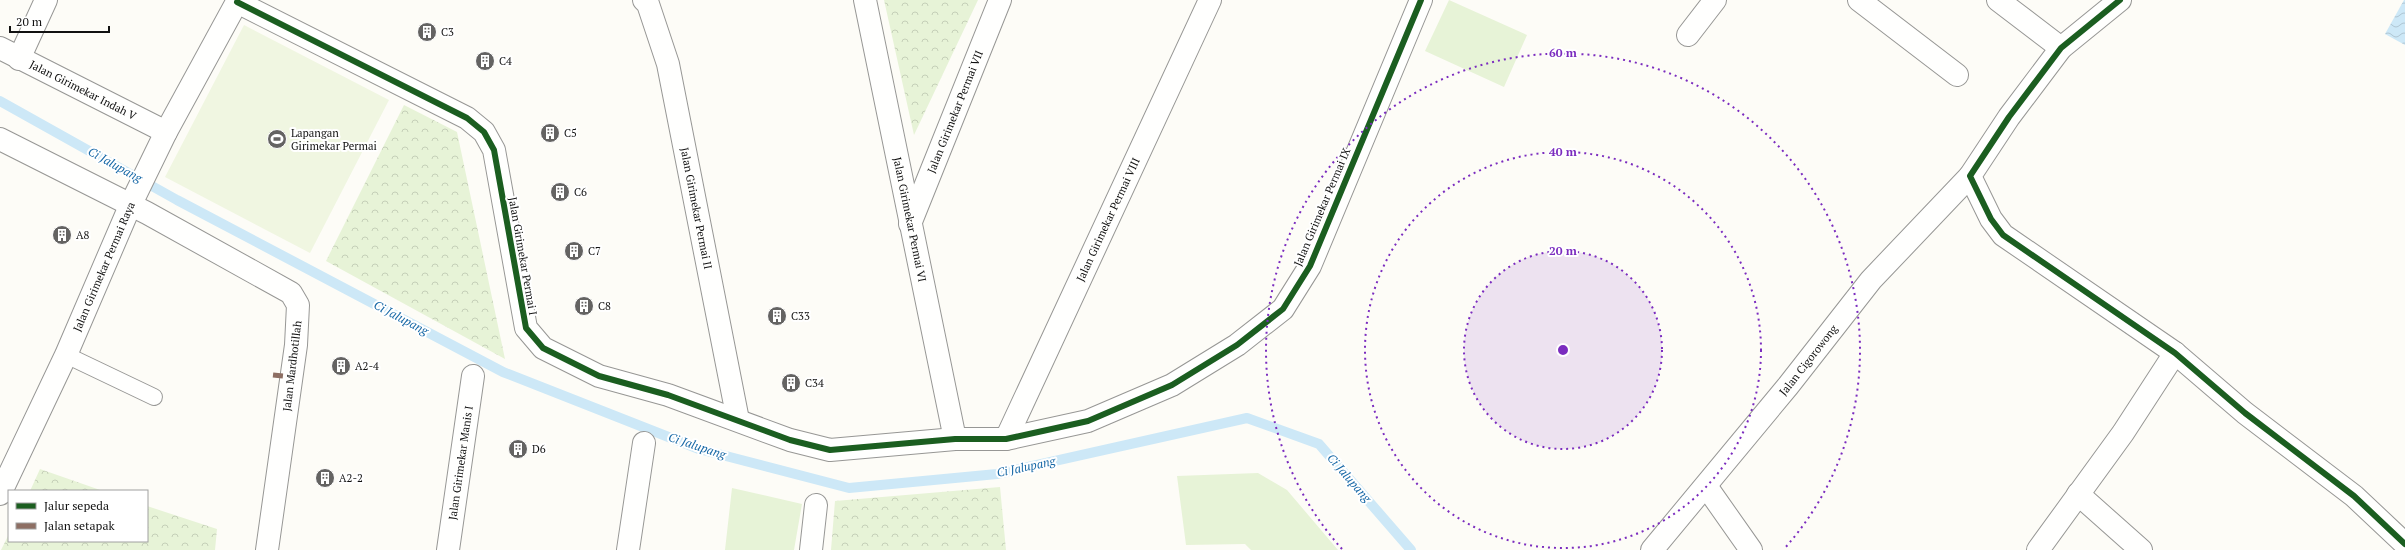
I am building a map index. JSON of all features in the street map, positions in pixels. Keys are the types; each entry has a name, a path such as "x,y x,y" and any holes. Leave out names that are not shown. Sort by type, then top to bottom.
{"street":[{"path":"19,59 46,0"},
{"name":"Jalan Girimekar Permai II","path":"644,0 648,4 668,64 738,420"},
{"name":"Jalan Girimekar Permai VI","path":"865,0 955,439"},
{"name":"Jalan Girimekar Permai VII","path":"910,224 1000,0"},
{"name":"Jalan Girimekar Permai VIII","path":"1006,439 1210,0"},
{"name":"Jalan Girimekar Permai IX","path":"955,439 1006,439 1088,421 1172,385 1237,345 1284,309 1310,266 1421,0"},
{"path":"1688,35 1715,0"},
{"path":"1859,0 1957,75"},
{"path":"1998,0 2061,48"},
{"name":"Jalan Cigorowong","path":"1652,550 1706,486 1871,280 1970,176 2009,117 2061,48 2120,0"},
{"name":"Jalan Girimekar Permai I","path":"238,1 467,118 484,132 494,150 526,328 543,348 599,376 668,395 790,440 830,450 955,439"},
{"name":"Jalan Girimekar Permai Raya","path":"0,494 66,355 150,164 238,1"},
{"name":"Jalan Girimekar Indah V","path":"0,48 19,59 166,132"},
{"name":"Jalan Mardhotillah","path":"0,140 133,201 147,213 280,286 290,293 298,305 296,345 267,550"},
{"path":"1970,176 1991,219 2003,235 2174,353 2245,413 2354,496 2405,544"},
{"path":"2038,550 2123,433 2174,353"},
{"name":"Jalan Girimekar Manis I","path":"448,550 473,376"},
{"path":"628,550 644,444"},
{"path":"1706,486 1751,550"},
{"path":"2078,494 2141,550"},
{"path":"811,550 816,505"}],"lane":[{"path":"66,355 154,396"}],"green space":[{"path":"884,0 978,0 914,135"},
{"path":"1449,0 1527,35 1504,87 1425,51"},
{"name":"Lapangan Girimekar Permai","path":"244,25 389,100 310,253 165,177"},
{"path":"404,105 457,132 505,359 326,261"},
{"path":"40,469 100,490 30,490"},
{"path":"1258,473 1287,490 1338,550 1251,550 1245,544 1186,545 1177,476"},
{"path":"1000,487 1006,550 831,550 835,501"},
{"path":"732,488 802,504 794,550 725,550"},
{"path":"148,506 217,529 215,550 1,550 8,536 8,542 148,542"}],"water":[{"path":"2405,0 2405,45 2385,34"}],"waterway":[{"name":"Ci Jalupang","path":"0,101 177,200 503,372 699,449 849,488 997,474 1247,418 1319,444 1411,550"}],"marked path":[{"path":"273,375 291,377"}],"cycle path":[{"path":"237,2 467,118 484,132 494,150 526,328 543,348 599,376 668,395 790,440 830,450 955,439 1006,439 1088,421 1172,385 1237,345 1283,309 1310,266 1421,0"},
{"path":"2120,0 2061,48 2009,117 1970,176 1991,219 2003,235 2175,353 2245,413 2354,496 2405,544"}],"place":[{"name":"C3","path":"427,32"},
{"name":"C4","path":"485,61"},
{"name":"C5","path":"550,133"},
{"name":"Lapangan Girimekar Permai","path":"277,139"},
{"name":"C6","path":"560,192"},
{"name":"A8","path":"62,235"},
{"name":"C7","path":"574,251"},
{"name":"C8","path":"584,306"},
{"name":"C33","path":"777,316"},
{"name":"A2-4","path":"341,366"},
{"name":"C34","path":"791,383"},
{"name":"D6","path":"518,449"},
{"name":"A2-2","path":"325,478"}]}
